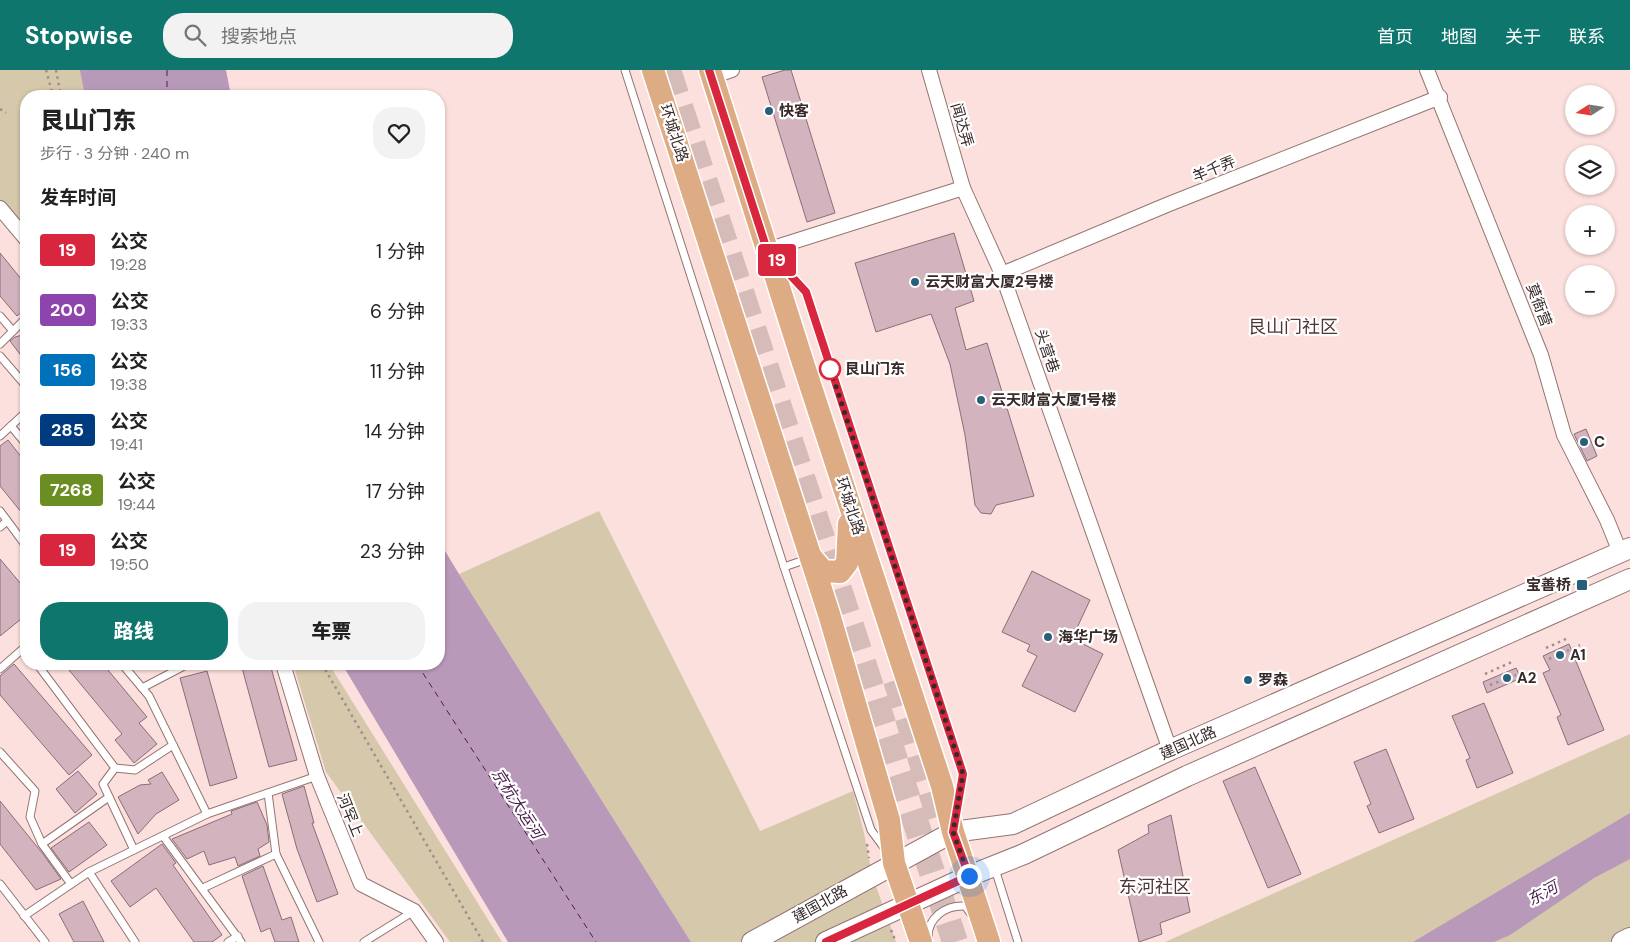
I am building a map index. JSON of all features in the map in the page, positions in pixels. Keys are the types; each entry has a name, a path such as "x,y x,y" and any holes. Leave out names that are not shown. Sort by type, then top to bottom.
{"main road":[{"name":"环城北路","path":"653,70 811,557 889,820 894,863 921,942"},
{"name":"环城北路","path":"718,72 767,250 942,786 953,832 969,876 989,942"},
{"path":"811,557 823,571 840,572 847,563 849,502"},
{"name":"建国北路","path":"752,942 953,832 1013,824 1170,750 1625,550"},
{"name":"建国北路","path":"826,942 993,865 1024,854 1196,772 1630,579"},
{"path":"1622,942 1630,938"}],"street":[{"name":"闻达弄","path":"929,70 963,188"},
{"name":"莫衙营","path":"1427,70 1440,97 1541,355 1564,435 1607,520 1625,550"},
{"name":"羊千弄","path":"1002,274 1169,204 1440,97"},
{"path":"767,250 963,188"},
{"name":"头营巷","path":"963,188 1002,274 1170,750"},
{"path":"0,208 20,232"},
{"name":"河罕上","path":"286,670 317,776 361,884 414,911 436,942"}],"lane":[{"path":"625,70 784,567 871,830 894,863"},
{"path":"767,250 806,292 963,774 953,832"},
{"path":"0,316 13,331"},
{"path":"0,344 20,324"},
{"path":"0,356 20,379"},
{"path":"0,436 20,418"},
{"path":"11,426 20,437"},
{"path":"0,511 20,538"},
{"path":"0,526 7,521"},
{"path":"784,567 811,557"},
{"path":"0,669 20,653"},
{"path":"42,670 115,768 135,770 173,745"},
{"path":"127,670 149,696 207,814"},
{"path":"142,688 176,670"},
{"path":"0,752 35,791 30,817 42,844 71,884"},
{"path":"115,768 103,784 134,850"},
{"path":"24,916 89,872 207,814 317,776"},
{"path":"268,793 276,854 319,942"},
{"path":"42,844 109,797"},
{"path":"163,836 240,939 228,942"},
{"path":"202,888 276,854"},
{"path":"993,865 1018,942"},
{"path":"89,872 135,942"},
{"path":"0,884 45,942"},
{"path":"928,942 928,935 938,913 952,906 965,906 989,942"},
{"path":"364,942 414,911"}],"path":[{"path":"46,70 51,90"},
{"path":"56,70 60,90"},
{"path":"0,109 6,114"},
{"path":"1546,648 1568,638"},
{"path":"1550,659 1580,645"},
{"path":"1485,674 1514,662"},
{"path":"325,670 483,942"},
{"path":"1490,685 1516,675"}],"shaded area":[{"path":"0,70 84,70 88,90 20,90 20,224 0,199"},
{"path":"599,511 760,831 853,791 872,875 896,942 691,942 459,574"},
{"path":"295,670 333,670 502,942 450,942 326,772"},
{"path":"1630,734 1630,938 1622,942 1165,942"}],"water":[{"path":"80,70 226,70 230,90 84,90"},
{"name":"京杭大运河","path":"445,551 691,942 508,942 346,670 445,670"},
{"name":"东河","path":"1630,813 1630,859 1594,878 1510,935 1494,942 1413,942"}],"building":[{"path":"791,70 835,213 807,222 762,77"},
{"path":"954,233 974,301 955,308 966,350 987,343 1034,496 996,505 991,514 981,513 975,505 965,435 950,364 931,314 876,332 855,263"},
{"path":"0,253 20,278 20,313 17,316 0,296"},
{"path":"20,336 20,354 10,341"},
{"name":"C","path":"1586,429 1597,456 1587,461 1574,434"},
{"path":"8,440 20,455 20,511 0,486 0,446"},
{"path":"0,559 20,583 20,620 0,636"},
{"name":"海华广场","path":"1032,571 1090,600 1076,630 1083,633 1079,642 1103,654 1075,712 1022,686 1037,656 1027,651 1030,645 1002,632"},
{"path":"1569,644 1604,730 1568,745 1557,717 1561,715 1543,673 1550,670 1543,656"},
{"path":"14,664 92,755 69,775 0,695 0,676"},
{"name":"A2","path":"1516,668 1521,678 1487,693 1483,682"},
{"path":"69,670 108,670 147,717 139,723 157,744 134,763 115,740 122,734"},
{"path":"243,670 272,670 297,760 269,767"},
{"path":"207,671 237,778 210,786 180,678"},
{"path":"1484,703 1513,773 1477,788 1466,760 1470,758 1452,716"},
{"path":"1386,749 1414,819 1379,833 1367,806 1371,804 1354,762"},
{"path":"1255,767 1301,874 1268,888 1223,781"},
{"path":"78,771 97,794 75,813 56,789"},
{"path":"162,772 179,800 156,814 138,834 118,797 140,785 151,784 148,780"},
{"path":"304,786 314,823 312,823 338,894 317,902 297,849 282,794"},
{"path":"0,801 61,879 36,890 0,844"},
{"path":"257,802 267,825 269,842 258,849 260,856 238,866 235,857 209,865 204,851 187,859 172,839 232,814 231,811"},
{"path":"1171,815 1190,912 1160,923 1162,934 1139,942 1118,850 1149,833 1148,825"},
{"path":"89,822 107,845 69,872 51,848"},
{"path":"162,844 176,863 173,865 222,935 212,942 194,942 156,888 130,907 111,881"},
{"path":"263,866 282,920 291,917 299,942 275,942 270,928 261,932 242,876"},
{"path":"83,901 104,942 74,942 59,914"}],"ferry route":[{"path":"167,70 167,90"},
{"path":"421,670 596,942"}],"tunnel":[{"path":"668,70 955,942"},
{"path":"896,680 945,836"}],"bus line":[{"name":"19","path":"709,70 767,250 806,292 857,454 963,774 953,832 969,876 826,942"}],"place":[{"name":"快客","path":"769,111"},
{"name":"云天财富大厦2号楼","path":"915,282"},
{"name":"艮山门东","path":"830,369"},
{"name":"云天财富大厦1号楼","path":"981,400"},
{"name":"C","path":"1584,442"},
{"name":"宝善桥","path":"1582,585"},
{"name":"海华广场","path":"1048,637"},
{"name":"A1","path":"1560,655"},
{"name":"A2","path":"1507,678"},
{"name":"罗森","path":"1248,680"}],"district":[{"name":"艮山门社区","path":"1293,327"},
{"name":"东河社区","path":"1155,887"}],"route":[{"path":"830,369 829,365 963,774 953,832 969,876"}]}
